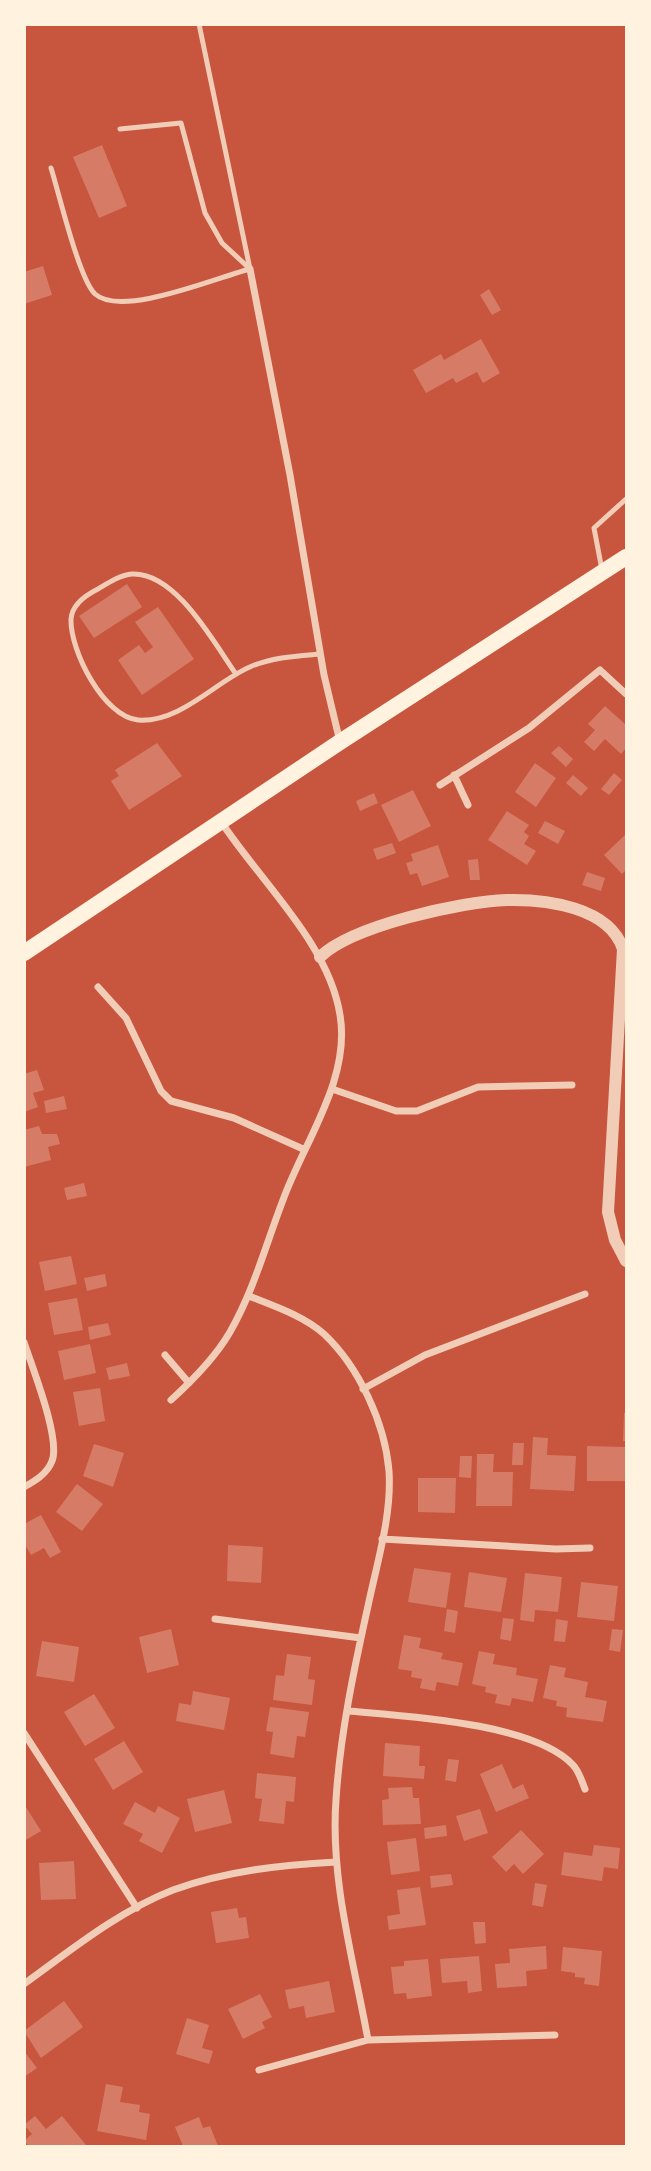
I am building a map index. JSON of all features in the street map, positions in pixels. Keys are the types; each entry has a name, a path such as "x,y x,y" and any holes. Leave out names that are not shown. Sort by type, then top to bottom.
{"main road":[{"path":"24,953 340,742 626,556"}],"street":[{"path":"250,269 290,475 320,654 340,742"},
{"path":"440,785 529,728 600,670 626,694"},
{"path":"454,775 468,805"},
{"path":"171,1400 190,1383 228,1334 249,1296 303,1149 331,1089 341,1053 341,1016 320,957 222,823"},
{"path":"320,957 329,948 390,922 507,900 548,903 581,911 610,927 618,935 622,949 608,1212 615,1240 626,1261"},
{"path":"97,987 126,1018 161,1091 171,1101 234,1118 303,1149"},
{"path":"331,1089 396,1111 417,1111 478,1087 572,1085"},
{"path":"363,1389 425,1355 585,1294"},
{"path":"249,1296 296,1316 323,1333 343,1356 363,1389 380,1428 389,1469 382,1539 361,1638 336,1798 336,1862 368,2040"},
{"path":"24,1342 53,1438 53,1460 39,1479 24,1487"},
{"path":"164,1355 190,1383"},
{"path":"382,1539 556,1549 590,1548"},
{"path":"215,1619 361,1638"},
{"path":"349,1711 451,1723 524,1737 557,1752 575,1766 585,1789"},
{"path":"24,1733 137,1908"},
{"path":"24,1984 103,1928 173,1891 216,1877 261,1868 336,1862"},
{"path":"259,2070 368,2040 555,2035"}],"lane":[{"path":"199,24 250,269"},
{"path":"120,129 181,123 205,213 222,243 250,269"},
{"path":"51,167 87,283 104,299 121,300 178,293 222,276 250,269"},
{"path":"602,573 594,528 626,499"},
{"path":"236,674 174,591 146,576 133,574 114,581 76,604 73,633 82,658 109,706 124,716 145,720 160,716 211,694 236,674 284,657 320,654"}],"building":[{"path":"102,145 127,206 99,218 73,157"},
{"path":"43,266 52,295 24,304 24,272"},
{"path":"489,289 501,310 492,315 480,295"},
{"path":"481,339 500,373 483,383 477,372 456,383 453,378 426,393 413,370 441,354 444,360"},
{"path":"127,584 142,607 94,638 79,616"},
{"path":"158,607 194,659 142,695 118,660 139,645 145,653 153,647 135,622"},
{"path":"605,706 626,725 626,748 621,754 605,739 594,751 584,742 595,730 588,724"},
{"path":"157,743 182,776 129,810 111,781 119,776 115,770"},
{"path":"559,746 573,759 566,767 551,753"},
{"path":"535,763 556,778 536,807 515,792"},
{"path":"614,773 622,780 609,795 601,789"},
{"path":"573,775 588,788 581,796 566,783"},
{"path":"413,790 431,826 399,842 381,805"},
{"path":"374,793 378,803 360,811 356,801"},
{"path":"507,811 529,825 524,832 529,836 524,844 536,851 527,865 488,840"},
{"path":"545,821 565,831 558,844 538,833"},
{"path":"626,834 626,870 622,874 604,855"},
{"path":"392,843 396,853 377,860 373,849"},
{"path":"438,845 449,877 422,886 417,873 410,875 406,863 413,861 411,854"},
{"path":"478,859 480,880 470,880 468,860"},
{"path":"587,872 605,878 601,891 582,885"},
{"path":"37,1070 44,1090 33,1093 38,1107 24,1112 24,1074"},
{"path":"64,1096 67,1109 46,1113 44,1101"},
{"path":"39,1126 42,1134 57,1134 60,1144 48,1147 51,1160 24,1167 24,1130"},
{"path":"84,1183 87,1196 67,1200 64,1188"},
{"path":"71,1256 77,1284 45,1291 39,1262"},
{"path":"105,1274 107,1286 87,1291 84,1278"},
{"path":"77,1298 83,1330 54,1335 48,1303"},
{"path":"108,1323 111,1335 90,1340 88,1327"},
{"path":"90,1344 96,1373 64,1380 58,1351"},
{"path":"127,1363 130,1376 109,1380 106,1368"},
{"path":"100,1388 105,1421 79,1426 73,1392"},
{"path":"626,1413 626,1441 623,1441"},
{"path":"533,1437 548,1438 547,1455 576,1456 574,1491 530,1489"},
{"path":"513,1443 524,1443 523,1465 512,1465"},
{"path":"94,1444 124,1453 113,1487 83,1476"},
{"path":"587,1446 625,1447 625,1481 587,1481"},
{"path":"477,1454 494,1454 493,1472 513,1472 512,1506 476,1506"},
{"path":"460,1456 472,1456 471,1478 459,1477"},
{"path":"418,1478 456,1478 455,1513 418,1512"},
{"path":"77,1484 103,1504 82,1531 56,1512"},
{"path":"41,1515 61,1552 50,1558 44,1548 31,1555 24,1543 24,1524"},
{"path":"228,1545 263,1547 261,1583 227,1581"},
{"path":"414,1568 451,1573 446,1608 408,1602"},
{"path":"469,1572 507,1578 501,1612 464,1607"},
{"path":"525,1573 562,1577 558,1612 535,1610 534,1622 520,1620"},
{"path":"581,1582 618,1586 614,1621 577,1617"},
{"path":"447,1609 458,1611 455,1633 444,1631"},
{"path":"503,1618 514,1619 511,1641 500,1639"},
{"path":"556,1619 568,1621 565,1642 554,1641"},
{"path":"171,1629 179,1665 147,1673 139,1637"},
{"path":"612,1629 623,1630 620,1652 609,1650"},
{"path":"404,1635 421,1638 419,1648 443,1653 441,1659 463,1663 458,1686 437,1682 435,1691 420,1688 422,1679 411,1677 412,1671 398,1669"},
{"path":"42,1641 79,1647 74,1682 36,1676"},
{"path":"479,1651 495,1654 493,1664 517,1668 516,1675 538,1679 533,1702 512,1698 510,1706 495,1703 497,1695 485,1692 486,1687 472,1684"},
{"path":"287,1654 311,1657 308,1679 315,1680 312,1705 273,1700 276,1675 284,1676"},
{"path":"550,1665 566,1668 564,1677 588,1682 585,1697 607,1701 603,1722 566,1717 567,1708 556,1706 557,1701 543,1698"},
{"path":"193,1691 230,1698 224,1730 176,1721 179,1703 191,1705"},
{"path":"94,1694 115,1728 85,1746 64,1712"},
{"path":"270,1707 309,1712 305,1737 297,1736 294,1758 270,1754 273,1732 266,1731"},
{"path":"124,1741 143,1772 113,1790 94,1759"},
{"path":"385,1743 420,1746 419,1766 425,1766 424,1779 383,1776"},
{"path":"448,1759 459,1760 456,1782 445,1780"},
{"path":"502,1764 513,1789 523,1784 529,1798 496,1812 480,1774"},
{"path":"257,1773 296,1777 294,1802 286,1801 284,1824 259,1821 262,1799 255,1798"},
{"path":"412,1787 413,1798 419,1798 421,1824 383,1825 382,1800 389,1799 388,1788"},
{"path":"224,1790 232,1823 195,1832 187,1799"},
{"path":"135,1802 155,1813 158,1806 180,1818 162,1853 139,1841 143,1834 123,1824"},
{"path":"24,1804 41,1831 24,1841"},
{"path":"480,1809 488,1833 464,1841 456,1816"},
{"path":"446,1825 447,1836 425,1839 424,1828"},
{"path":"521,1830 544,1854 523,1874 514,1864 506,1872 492,1857"},
{"path":"416,1838 420,1871 391,1875 387,1842"},
{"path":"594,1845 620,1848 618,1869 604,1867 602,1881 561,1875 564,1852 592,1856"},
{"path":"74,1861 76,1899 41,1900 39,1863"},
{"path":"451,1874 453,1885 431,1888 430,1876"},
{"path":"535,1883 547,1885 543,1907 532,1905"},
{"path":"420,1887 426,1925 389,1930 387,1916 400,1914 397,1890"},
{"path":"237,1908 239,1918 246,1917 249,1938 216,1943 211,1912"},
{"path":"473,1922 485,1922 486,1943 475,1944"},
{"path":"546,1946 547,1969 526,1971 527,1986 497,1988 495,1964 510,1963 509,1949"},
{"path":"563,1947 602,1951 599,1986 584,1984 585,1978 561,1971"},
{"path":"479,1956 482,1991 468,1993 467,1981 442,1983 440,1959"},
{"path":"428,1959 432,1996 407,1999 406,1993 394,1994 391,1967 404,1966 404,1961"},
{"path":"329,1981 335,2012 306,2018 304,2006 289,2009 285,1990"},
{"path":"260,1994 272,2017 262,2022 265,2028 243,2039 228,2009"},
{"path":"64,2001 83,2027 41,2058 24,2031"},
{"path":"187,2018 209,2025 202,2048 213,2051 209,2064 176,2054"},
{"path":"24,2051 37,2068 24,2077"},
{"path":"106,2084 123,2087 120,2102 140,2105 139,2112 150,2114 146,2140 97,2131"},
{"path":"35,2116 46,2129 62,2116 86,2145 29,2146 24,2141 32,2134 24,2125"},
{"path":"199,2117 203,2128 210,2126 218,2146 183,2146 175,2127"}]}
